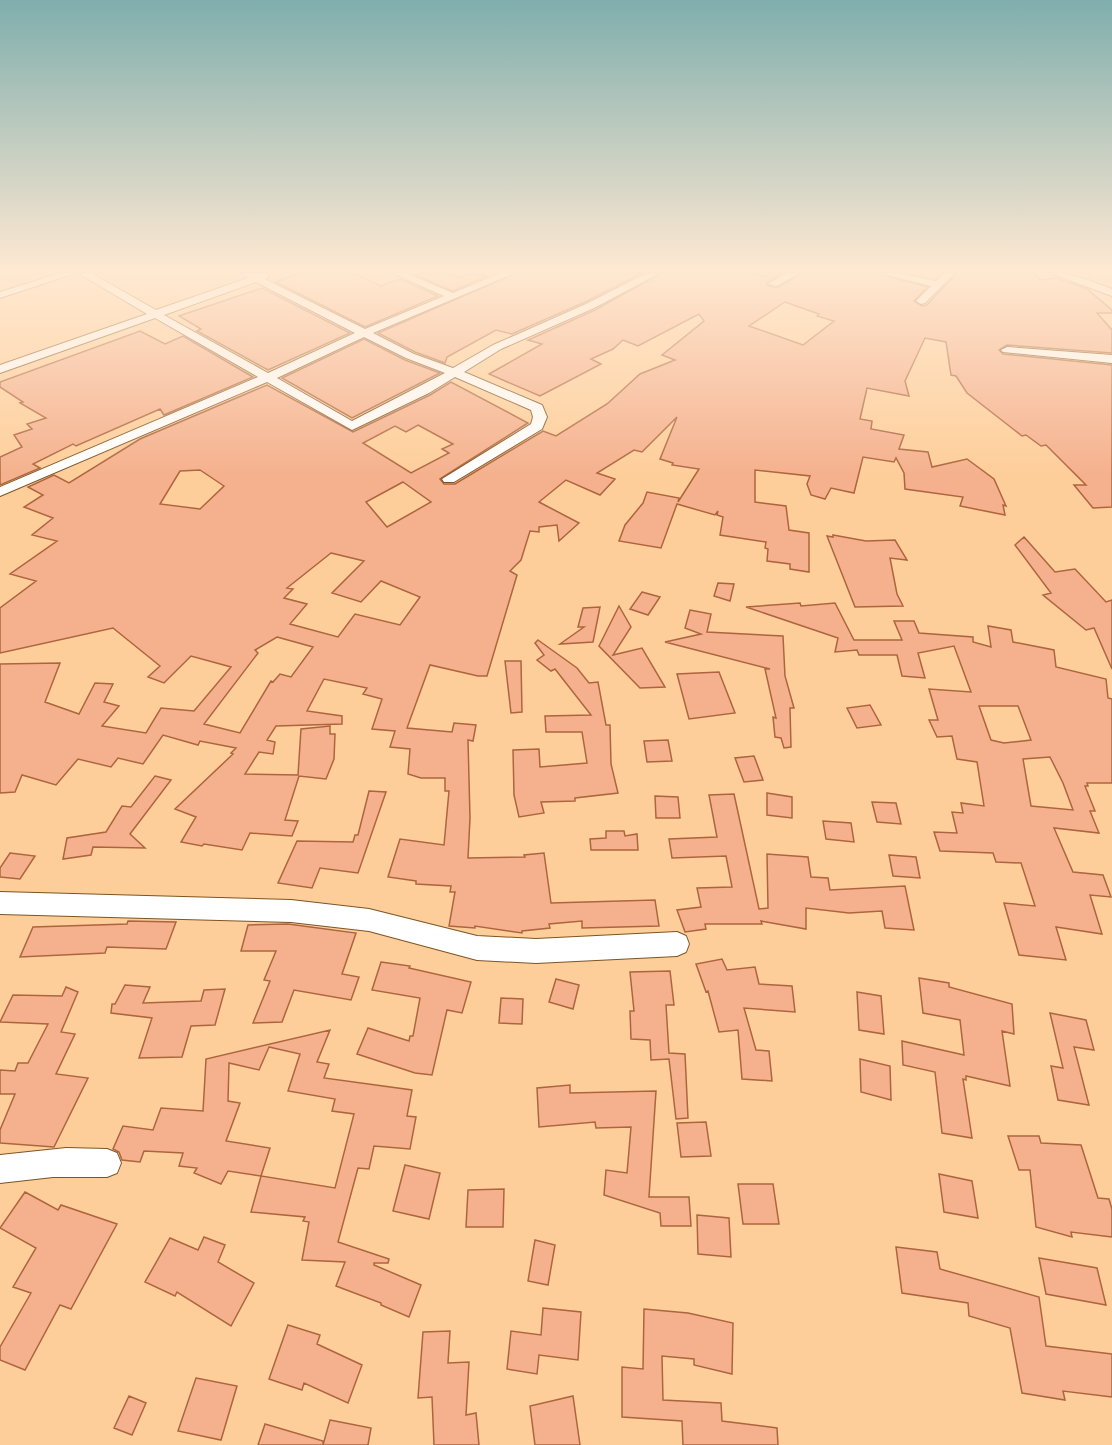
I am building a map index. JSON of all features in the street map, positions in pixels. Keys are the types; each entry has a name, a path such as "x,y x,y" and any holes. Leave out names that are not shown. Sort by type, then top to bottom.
{"street":[{"path":"0,369 82,340"},
{"path":"201,340 352,426 510,340"},
{"path":"0,492 348,340"},
{"path":"381,340 410,356 537,408 540,417 537,426 449,479"},
{"path":"1007,350 1112,359"},
{"path":"0,903 291,911 369,920 477,948 536,951 677,944"},
{"path":"0,1169 49,1162 107,1163"}],"building":[{"path":"114,340 158,340 165,344 173,340 191,340 253,377 164,415 160,409 76,446 73,444 33,464 40,468 0,485 0,457 22,447 14,435 32,429 27,424 46,418 20,403 23,402 0,387 0,382"},
{"path":"214,340 334,340 268,370"},
{"path":"361,340 367,340 405,360 440,373 352,418 282,378"},
{"path":"392,340 477,340 447,357 445,363"},
{"path":"530,340 623,340 613,349 591,359 601,364 540,396 489,374 542,344"},
{"path":"624,340 649,340 638,346"},
{"path":"680,340 790,340 803,345 809,340 924,340 905,381 909,396 867,388 860,419 872,421 871,429 904,435 899,449 928,452 932,467 967,459 994,479 1006,506 1003,505 1005,515 960,506 963,497 905,489 904,473 896,458 894,462 863,457 854,493 831,488 825,499 811,495 807,484 810,476 755,470 755,502 786,506 789,530 809,533 809,572 790,569 790,564 767,561 766,542 720,535 723,517 717,515 718,511 715,515 677,504 661,548 619,541 625,525 643,503 647,492 679,498 678,502 699,469 672,465 673,463 660,459 677,417 642,452 634,450 597,473 615,479 600,495 566,480 539,502 579,523 559,541 557,525 539,527 539,532 530,531 521,560 510,571 517,575 487,676 430,665 407,728 452,732 454,723 476,725 473,741 468,740 470,818 468,858 525,857 524,855 544,853 551,903 655,900 659,926 582,928 582,921 549,924 550,928 522,931 522,933 475,926 475,928 449,926 455,892 450,892 451,886 416,884 416,881 388,877 400,839 444,845 449,791 445,791 445,778 421,778 408,774 410,749 390,747 395,731 372,729 382,699 363,694 367,688 324,679 307,711 342,716 342,724 276,726 267,740 275,742 273,754 259,752 245,774 298,775 301,729 330,726 330,734 335,734 334,759 326,779 299,776 285,820 298,821 292,836 250,833 242,850 181,842 196,817 175,809 233,754 231,753 236,748 200,741 198,745 163,735 143,764 118,758 111,767 78,759 56,785 22,775 15,792 0,793 0,664 60,663 45,702 79,714 95,683 113,684 104,702 119,706 102,726 146,733 161,708 194,711 231,667 191,656 164,683 148,677 160,666 113,628 0,653 0,608 36,581 10,574 57,541 32,535 53,518 24,507 43,495 28,487 54,475 69,483 140,439 267,385 353,432 430,395 451,382 528,423 440,479 444,484 455,484 543,431 556,436 607,404 640,374 675,360 662,355","holes":["418,425 453,444 442,449 449,453 411,473 363,443 395,426 406,432","200,470 224,486 200,509 160,504 180,471","403,482 431,502 387,527 366,502","331,553 364,561 332,593 361,602 381,581 420,597 400,625 355,614 338,637 290,624 307,604 284,598 293,589 287,588","277,637 313,647 291,677 280,674 273,682 271,681 240,733 204,724 258,653 255,650"]},
{"path":"938,340 1112,340 1112,353 1007,345 999,350 1003,354 1112,365 1112,507 1093,508 1074,485 1086,485 1046,445 1041,446 1026,435 1022,436 967,393 956,376 951,375 946,342"},
{"path":"833,535 866,541 895,540 907,560 890,558 897,594 903,606 855,607 827,536 833,537"},
{"path":"1024,537 1055,572 1075,569 1106,602 1112,600 1112,669 1094,628 1086,630 1043,595 1051,593 1015,545"},
{"path":"718,583 734,584 730,601 714,596"},
{"path":"642,592 660,597 648,615 630,609"},
{"path":"835,603 854,640 902,640 894,621 914,621 919,633 973,637 973,642 991,647 988,626 1011,630 1013,642 1054,650 1056,667 1106,679 1108,698 1112,699 1112,783 1087,783 1088,786 1085,786 1095,811 1090,811 1099,833 1054,828 1073,872 1103,875 1111,897 1090,895 1102,934 1056,927 1066,960 1019,955 1004,903 1035,906 1021,863 996,862 993,853 940,851 934,832 957,833 952,812 963,813 961,803 984,806 977,762 957,759 952,736 937,737 929,720 938,720 929,689 971,692 954,646 918,653 925,678 902,676 897,655 859,655 857,650 835,652 838,638 746,607","holes":["979,706 1018,706 1031,740 1004,743 991,740","1050,757 1063,783 1073,810 1031,806 1023,759"]},
{"path":"619,606 631,627 613,655 642,648 665,687 640,688 599,646"},
{"path":"600,607 593,642 560,644 584,627 578,627 583,608"},
{"path":"690,610 711,614 707,632 783,636 785,676 794,708 790,708 791,747 784,748 781,738 775,737 773,717 776,718 765,669 770,669 665,642 701,634 685,628"},
{"path":"538,640 577,668 589,683 598,682 606,725 610,725 611,764 618,793 575,798 575,801 541,802 544,813 519,817 514,795 513,750 539,749 540,767 587,763 582,732 546,732 545,716 591,715 555,669 551,671 537,660 544,655 535,643"},
{"path":"505,661 521,661 522,712 511,713"},
{"path":"719,672 735,713 689,719 677,674"},
{"path":"870,705 881,725 857,728 847,708"},
{"path":"668,740 672,761 647,762 644,741"},
{"path":"754,756 763,780 744,782 735,758"},
{"path":"155,776 171,780 130,834 145,848 93,847 91,855 63,859 67,838 106,832 122,806 131,807"},
{"path":"369,791 386,792 358,873 320,868 312,888 278,883 297,841 353,842 355,835 358,835"},
{"path":"767,793 792,797 792,818 767,815"},
{"path":"734,794 759,909 768,908 767,854 808,857 811,877 828,878 830,890 905,886 914,930 885,928 882,911 849,913 806,908 806,929 761,921 762,924 705,924 706,929 685,932 677,910 701,907 697,888 732,887 726,856 672,858 669,839 717,837 709,795"},
{"path":"655,796 678,797 680,818 656,818"},
{"path":"872,802 896,803 901,824 877,822"},
{"path":"823,821 851,823 854,842 826,839"},
{"path":"606,831 624,831 625,836 637,834 638,850 591,850 590,839 606,838"},
{"path":"10,853 35,856 20,879 0,877 0,868"},
{"path":"889,855 916,857 920,878 893,876"},
{"path":"128,921 176,922 166,949 107,947 105,953 20,957 33,927 127,924"},
{"path":"288,924 356,933 342,974 359,977 351,1000 294,990 282,1022 253,1023 270,981 264,980 276,951 241,951 248,925"},
{"path":"722,959 727,970 755,967 759,984 792,986 795,1012 744,1008 756,1050 769,1051 772,1081 742,1079 738,1030 719,1032 708,991 706,992 696,964"},
{"path":"381,962 410,966 409,968 471,982 462,1013 447,1010 432,1075 415,1073 357,1054 368,1028 409,1041 410,1036 413,1036 420,998 372,990"},
{"path":"670,971 674,1005 666,1005 669,1053 685,1054 688,1118 676,1119 669,1059 651,1060 650,1040 631,1039 630,1011 634,1011 630,972"},
{"path":"919,978 949,983 949,987 1012,1004 1014,1034 1002,1031 1010,1086 966,1076 966,1080 963,1079 972,1138 942,1133 935,1072 903,1065 902,1041 964,1055 960,1020 923,1013"},
{"path":"556,979 579,985 573,1009 549,1002"},
{"path":"125,985 150,987 143,1003 201,1001 204,990 225,989 215,1025 191,1026 182,1057 139,1058 152,1018 111,1013 112,1004 115,1004"},
{"path":"66,987 78,992 61,1032 75,1034 56,1074 88,1078 54,1147 0,1143 0,1130 15,1094 0,1094 0,1070 15,1071 18,1063 28,1063 48,1024 0,1022 13,995 62,996"},
{"path":"857,992 881,996 884,1034 859,1030"},
{"path":"501,998 523,999 522,1024 499,1023"},
{"path":"1050,1013 1086,1020 1094,1050 1074,1047 1089,1105 1058,1100 1051,1066 1063,1068"},
{"path":"330,1030 317,1062 329,1064 324,1078 412,1090 407,1116 416,1117 410,1149 374,1146 369,1169 358,1168 338,1242 389,1259 388,1263 374,1263 374,1265 421,1285 409,1317 381,1303 336,1286 345,1262 302,1260 309,1222 303,1221 305,1217 251,1212 261,1176 228,1171 221,1184 194,1173 197,1168 179,1166 183,1153 144,1151 140,1162 122,1160 119,1152 113,1149 123,1126 153,1130 161,1108 203,1111 206,1059","holes":["269,1047 300,1054 288,1091 335,1099 332,1111 354,1114 335,1188 261,1176 270,1148 226,1141 240,1103 228,1101 229,1063 259,1070"]},
{"path":"860,1059 890,1066 891,1100 861,1092"},
{"path":"570,1085 570,1093 656,1091 649,1197 689,1197 691,1226 661,1226 660,1213 604,1195 606,1170 627,1173 631,1127 596,1128 595,1122 539,1127 537,1088"},
{"path":"706,1122 711,1156 681,1157 677,1123"},
{"path":"1008,1136 1039,1136 1041,1143 1081,1145 1098,1198 1109,1199 1112,1209 1112,1237 1071,1232 1072,1237 1036,1227 1030,1170 1019,1170"},
{"path":"405,1165 440,1173 429,1219 393,1211"},
{"path":"939,1174 972,1181 978,1218 944,1212"},
{"path":"738,1184 773,1184 779,1224 743,1224"},
{"path":"504,1189 503,1227 466,1227 468,1190"},
{"path":"25,1192 58,1210 61,1205 117,1224 71,1309 60,1305 25,1370 0,1360 0,1347 31,1293 13,1287 36,1248 0,1228"},
{"path":"697,1215 729,1218 731,1257 698,1254"},
{"path":"204,1237 225,1245 218,1262 254,1283 231,1326 177,1292 175,1296 145,1282 170,1238 198,1250"},
{"path":"535,1240 555,1245 548,1285 528,1281"},
{"path":"896,1247 937,1252 940,1269 1039,1297 1046,1346 1112,1354 1112,1397 1063,1391 1065,1400 1022,1393 1010,1328 969,1316 968,1303 902,1293"},
{"path":"1039,1258 1097,1268 1106,1305 1046,1294"},
{"path":"543,1308 581,1312 578,1360 539,1355 537,1374 507,1369 511,1331 541,1335"},
{"path":"644,1309 688,1313 733,1323 732,1374 694,1365 694,1359 662,1356 663,1400 721,1403 722,1421 777,1428 778,1445 683,1445 682,1421 622,1417 622,1367 643,1369"},
{"path":"288,1325 320,1335 317,1344 362,1365 348,1403 304,1383 302,1390 269,1379"},
{"path":"450,1331 448,1363 469,1362 466,1415 476,1413 479,1445 434,1445 432,1397 418,1398 423,1332"},
{"path":"196,1378 237,1386 221,1440 178,1431"},
{"path":"129,1396 146,1403 132,1435 114,1428"},
{"path":"573,1396 580,1445 535,1445 530,1406"},
{"path":"330,1420 371,1428 368,1445 323,1445"},
{"path":"265,1424 323,1441 323,1445 258,1445"}]}
